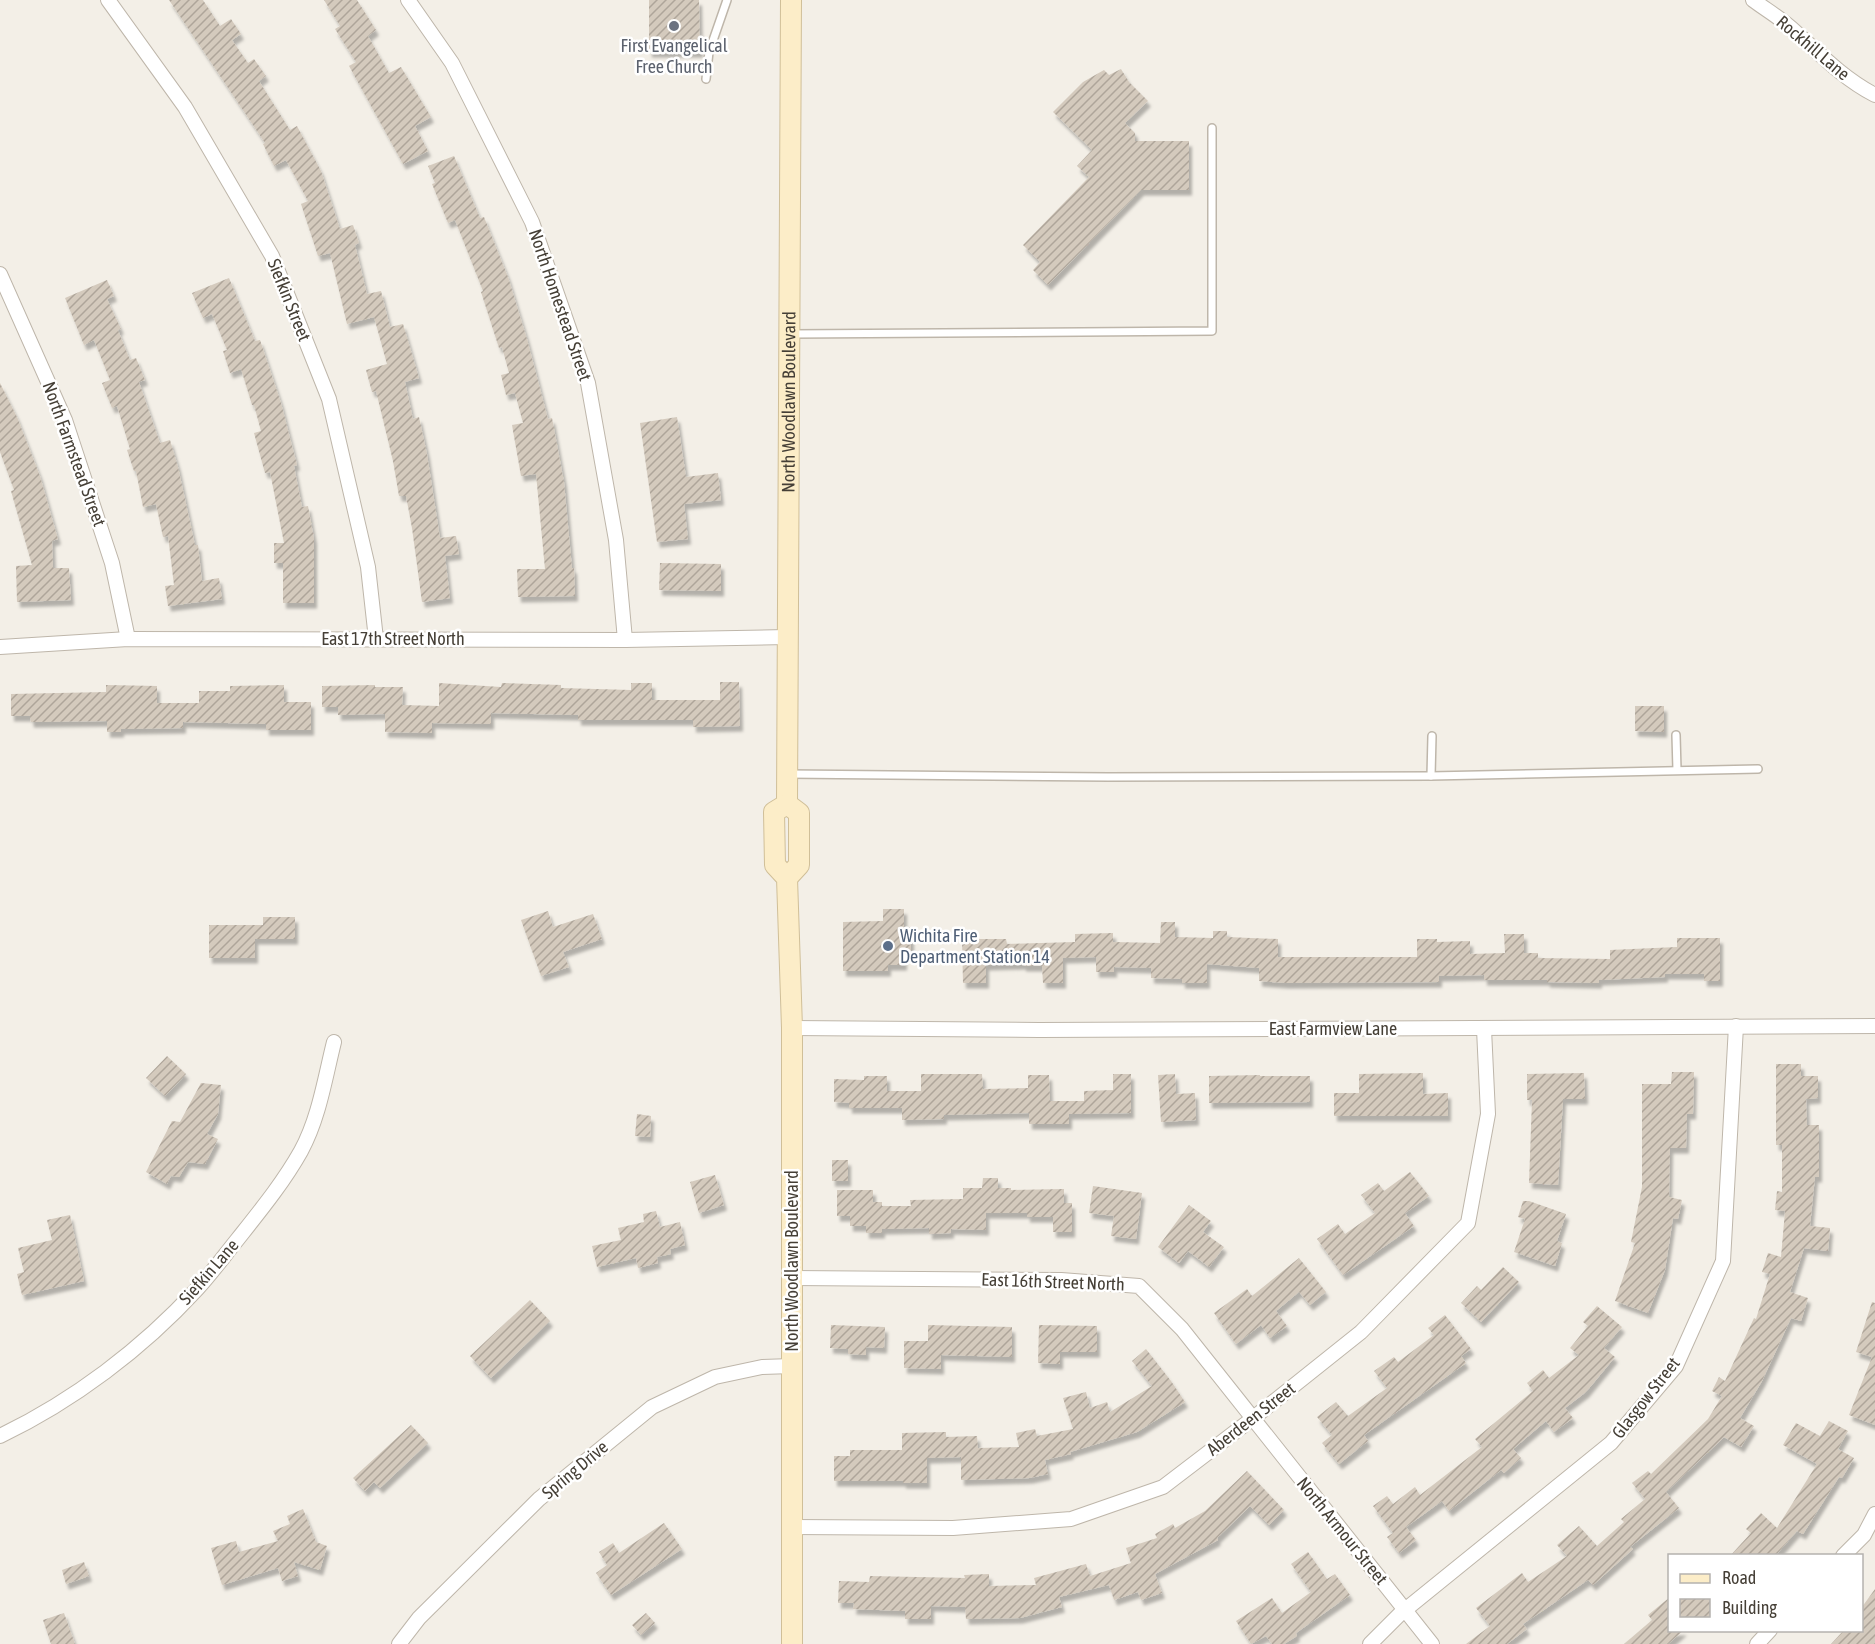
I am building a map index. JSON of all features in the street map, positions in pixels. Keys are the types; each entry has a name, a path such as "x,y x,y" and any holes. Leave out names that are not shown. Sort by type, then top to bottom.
{"main road":[{"name":"North Woodlawn Boulevard","path":"792,0 786,804 774,812 775,865 787,878 792,1028 792,1644"}],"street":[{"name":"Siefkin Street","path":"108,0 185,107 272,256 329,399 368,567 376,639"},
{"name":"North Homestead Street","path":"408,0 452,63 532,222 588,383 616,540 625,640"},
{"name":"Rockhill Lane","path":"1753,0 1789,25 1835,68 1861,88 1875,95"},
{"name":"North Farmstead Street","path":"0,274 65,420 112,563 128,639"},
{"name":"East 17th Street North","path":"0,647 128,639 625,640 787,637"},
{"name":"Glasgow Street","path":"1370,1644 1405,1610 1611,1443 1676,1366 1724,1261 1736,1026"},
{"name":"East Farmview Lane","path":"792,1028 1040,1030 1875,1026"},
{"name":"Aberdeen Street","path":"792,1527 953,1528 1071,1519 1163,1487 1361,1332 1468,1223 1488,1114 1484,1029"},
{"name":"Siefkin Lane","path":"0,1436 25,1424 87,1384 143,1341 196,1290 273,1196 302,1149 319,1103 334,1042"},
{"name":"East 16th Street North","path":"792,1278 1061,1280 1139,1286 1182,1329 1252,1419"},
{"name":"Spring Drive","path":"399,1644 419,1618 539,1499 652,1407 715,1377 762,1367 792,1366"},
{"name":"North Armour Street","path":"1252,1419 1432,1644"},
{"path":"1845,1554 1863,1535 1875,1514"},
{"path":"1757,1644 1768,1632"}],"lane":[{"path":"706,79 709,52 727,0"},
{"path":"789,334 1212,331 1212,128"},
{"path":"1676,735 1677,771"},
{"path":"1431,776 1432,736"},
{"path":"786,774 1096,777 1431,776 1758,769"}],"building":[{"path":"169,0 203,0 220,26 231,19 241,34 232,40 248,63 254,59 266,76 259,81 290,130 297,126 321,171 340,229 353,225 359,243 355,245 367,294 381,291 390,327 403,324 419,378 405,382 413,419 419,417 440,538 456,536 459,554 445,556 450,598 422,602 406,496 399,496 376,391 372,392 366,370 387,364 374,317 347,324 330,253 318,256 301,204 308,201 286,160 274,166 263,144 265,143"},
{"path":"324,0 357,0 376,30 368,36 389,73 401,67 431,117 415,126 428,151 403,164 349,66 356,62 335,29 340,26"},
{"name":"First Evangelical Free Church","path":"649,0 699,0 700,52 649,52"},
{"path":"1121,69 1129,82 1148,101 1125,123 1135,133 1135,141 1189,141 1189,190 1141,190 1048,285 1033,270 1040,262 1023,245 1089,177 1077,166 1092,150 1053,112 1083,82 1104,70 1109,75"},
{"path":"454,156 480,218 484,217 508,277 548,419 552,418 564,482 575,596 518,597 517,569 545,569 536,474 521,476 512,425 523,423 515,393 506,395 501,375 509,373 502,347 499,348 481,292 483,291 455,220 448,223 432,184 435,183 428,166"},
{"path":"229,278 255,341 260,340 281,403 297,465 294,466 302,507 308,506 314,539 314,603 283,603 283,563 274,563 274,543 284,543 270,472 265,473 254,433 261,431 254,405 252,405 241,369 230,373 223,351 227,350 212,314 203,318 192,293"},
{"path":"107,280 114,296 107,299 121,329 118,330 130,360 136,358 145,380 139,382 160,443 170,440 195,545 198,545 202,581 219,578 222,599 168,606 165,586 174,585 168,536 163,537 156,504 143,507 136,471 134,471 127,450 130,449 117,406 112,408 102,383 110,380 94,340 84,345 65,298"},
{"path":"0,383 17,417 40,476 58,539 52,541 53,568 69,568 71,600 17,602 16,566 32,565 11,491 14,490 0,452"},
{"path":"677,417 686,477 718,473 721,500 684,504 688,539 657,542 640,423"},
{"path":"660,563 721,564 721,591 659,590"},
{"path":"720,682 739,682 740,726 693,727 693,720 578,720 578,715 491,713 491,724 432,723 432,733 385,732 385,714 338,715 338,707 322,707 322,686 403,687 402,705 439,706 439,683 501,687 502,683 561,685 561,688 631,690 631,683 652,683 652,700 720,700"},
{"path":"106,685 157,686 157,703 199,703 199,691 230,691 230,686 284,685 284,702 311,702 311,730 266,730 266,724 183,722 183,728 121,729 121,732 107,732 107,721 31,722 30,716 11,716 11,694 106,692"},
{"path":"1635,706 1664,706 1664,732 1635,731"},
{"path":"883,909 904,909 904,927 911,927 911,954 904,954 904,965 888,965 888,971 843,971 843,922 883,921"},
{"path":"548,911 553,927 593,914 602,939 563,952 569,967 541,976 521,920"},
{"path":"263,917 295,917 295,939 255,939 255,958 209,958 209,925 263,925"},
{"path":"1161,922 1175,922 1175,937 1213,938 1213,931 1227,931 1227,937 1278,939 1278,957 1417,957 1417,939 1437,939 1437,942 1470,941 1470,954 1505,953 1504,934 1524,934 1524,953 1538,953 1538,958 1610,959 1610,950 1677,947 1677,938 1720,938 1720,981 1704,981 1704,974 1665,974 1665,977 1599,980 1599,983 1484,980 1484,975 1439,976 1439,982 1286,983 1259,981 1259,968 1207,964 1207,983 1182,983 1182,979 1151,978 1151,968 1114,967 1114,972 1096,972 1096,957 1063,958 1063,983 1043,983 1042,966 1023,966 1023,964 986,965 986,983 963,983 962,939 1006,939 1007,944 1075,942 1075,934 1113,933 1113,942 1160,943"},
{"path":"167,1056 186,1074 165,1096 146,1078"},
{"path":"1776,1064 1801,1064 1801,1076 1818,1076 1818,1098 1806,1099 1807,1125 1819,1125 1819,1177 1815,1177 1810,1226 1830,1228 1828,1251 1804,1248 1790,1292 1808,1298 1801,1321 1791,1318 1762,1381 1740,1418 1754,1426 1741,1447 1724,1437 1666,1492 1679,1508 1630,1547 1633,1549 1593,1585 1588,1580 1523,1624 1527,1629 1507,1644 1466,1644 1490,1626 1476,1608 1522,1573 1528,1582 1567,1556 1557,1545 1579,1526 1597,1546 1624,1522 1621,1519 1645,1499 1632,1483 1648,1471 1651,1474 1708,1419 1722,1396 1712,1391 1719,1377 1725,1381 1754,1318 1756,1319 1770,1274 1762,1272 1768,1253 1781,1257 1785,1211 1775,1210 1777,1191 1782,1192 1782,1145 1776,1145"},
{"path":"1672,1072 1694,1072 1693,1114 1687,1114 1686,1148 1670,1148 1669,1197 1682,1200 1678,1219 1673,1218 1665,1270 1648,1313 1615,1301 1635,1243 1631,1242 1642,1187 1642,1084 1671,1084"},
{"path":"1423,1073 1423,1094 1448,1093 1448,1116 1334,1116 1334,1093 1359,1093 1359,1074"},
{"path":"1584,1073 1585,1099 1563,1099 1558,1185 1529,1183 1532,1100 1527,1100 1527,1074"},
{"path":"921,1074 982,1074 983,1089 1028,1088 1028,1075 1049,1075 1050,1101 1084,1101 1084,1091 1113,1090 1113,1074 1131,1074 1131,1113 1069,1114 1069,1124 1029,1124 1029,1113 944,1115 944,1119 902,1120 902,1108 849,1108 849,1103 834,1102 834,1079 864,1080 864,1076 887,1076 887,1091 921,1091"},
{"path":"1175,1074 1176,1094 1195,1093 1196,1120 1161,1122 1158,1075"},
{"path":"1209,1076 1310,1076 1310,1102 1209,1103"},
{"path":"201,1083 221,1085 218,1114 207,1134 218,1139 205,1164 188,1162 179,1177 171,1176 167,1184 146,1172 172,1121 180,1122"},
{"path":"637,1114 651,1116 650,1137 635,1136"},
{"path":"832,1160 848,1160 848,1181 832,1181"},
{"path":"1410,1172 1429,1196 1405,1213 1414,1226 1343,1275 1317,1239 1338,1224 1345,1234 1375,1213 1361,1195 1378,1183 1384,1191"},
{"path":"715,1175 724,1205 699,1213 690,1182"},
{"path":"983,1178 998,1178 998,1188 1011,1188 1011,1190 1064,1189 1064,1203 1072,1203 1072,1232 1053,1232 1053,1217 1027,1217 1027,1213 986,1213 986,1230 951,1229 951,1233 929,1234 929,1228 882,1229 882,1233 866,1233 866,1226 850,1226 850,1216 837,1216 837,1190 873,1190 873,1202 882,1202 882,1206 911,1206 910,1200 963,1199 963,1188 982,1188"},
{"path":"1093,1186 1142,1193 1136,1239 1111,1236 1114,1216 1089,1213"},
{"path":"1523,1201 1566,1214 1557,1241 1562,1243 1555,1266 1514,1252 1525,1219 1518,1217"},
{"path":"1189,1205 1211,1221 1203,1232 1224,1247 1209,1267 1188,1251 1179,1263 1158,1247"},
{"path":"656,1211 660,1227 680,1222 685,1245 670,1249 671,1254 657,1257 658,1263 638,1268 636,1258 597,1267 592,1246 621,1240 618,1228 644,1222 643,1214"},
{"path":"70,1215 84,1281 22,1295 17,1274 24,1272 18,1248 52,1240 47,1220"},
{"path":"1299,1258 1326,1292 1310,1305 1299,1292 1276,1311 1287,1326 1270,1338 1261,1325 1236,1344 1214,1313 1247,1289 1252,1296"},
{"path":"1503,1267 1519,1282 1481,1322 1461,1303 1477,1286 1481,1290"},
{"path":"530,1300 550,1321 491,1378 470,1356"},
{"path":"1872,1302 1875,1303 1875,1425 1849,1415 1872,1357 1856,1352"},
{"path":"1597,1306 1622,1327 1604,1348 1615,1357 1586,1392 1565,1408 1573,1418 1554,1432 1546,1421 1513,1449 1521,1458 1504,1473 1501,1470 1449,1511 1442,1501 1406,1527 1416,1540 1399,1553 1387,1537 1393,1533 1373,1506 1387,1496 1393,1504 1415,1487 1420,1495 1482,1447 1475,1439 1533,1391 1527,1383 1543,1370 1549,1378 1579,1355 1570,1348 1588,1326 1583,1322"},
{"path":"1445,1315 1471,1349 1461,1356 1466,1363 1364,1435 1368,1441 1339,1464 1322,1443 1332,1435 1317,1417 1336,1402 1348,1416 1387,1388 1374,1371 1394,1357 1398,1362 1434,1335 1428,1328"},
{"path":"831,1325 885,1327 884,1348 866,1347 866,1355 848,1354 848,1349 830,1348"},
{"path":"928,1325 1012,1327 1012,1357 941,1355 941,1369 904,1368 904,1341 928,1341"},
{"path":"1039,1325 1097,1326 1097,1352 1060,1352 1060,1364 1038,1363"},
{"path":"1146,1349 1185,1402 1137,1432 1070,1452 1071,1454 1045,1460 1048,1474 1030,1478 961,1480 961,1457 927,1458 927,1483 834,1481 834,1456 850,1456 850,1450 902,1450 902,1433 946,1432 946,1437 977,1436 978,1448 1019,1447 1016,1433 1035,1429 1037,1436 1073,1429 1063,1398 1086,1392 1090,1408 1107,1402 1110,1412 1152,1386 1132,1361"},
{"path":"1829,1421 1848,1431 1838,1449 1854,1458 1842,1478 1839,1477 1803,1534 1797,1531 1777,1554 1732,1554 1751,1533 1746,1529 1761,1513 1777,1528 1817,1464 1783,1445 1796,1423 1820,1436"},
{"path":"411,1425 428,1443 380,1488 374,1482 365,1491 353,1478"},
{"path":"1247,1471 1284,1510 1269,1525 1250,1506 1217,1538 1218,1540 1155,1574 1162,1593 1141,1600 1138,1592 1114,1600 1109,1585 1059,1597 1062,1607 1020,1618 966,1619 965,1607 931,1606 931,1619 905,1619 905,1611 853,1609 854,1603 838,1603 839,1581 869,1582 870,1576 965,1578 964,1575 989,1574 989,1586 1036,1585 1034,1578 1086,1564 1090,1576 1131,1563 1126,1548 1157,1538 1155,1534 1173,1524 1175,1528 1205,1511"},
{"path":"303,1509 316,1542 327,1546 320,1570 294,1562 298,1576 282,1581 278,1568 222,1585 211,1548 236,1541 239,1552 278,1541 273,1531 290,1524 287,1516"},
{"path":"664,1523 682,1549 611,1595 596,1573 607,1565 599,1552 613,1543 619,1553"},
{"path":"1308,1552 1327,1579 1335,1574 1350,1595 1284,1644 1272,1644 1266,1636 1251,1644 1236,1621 1272,1598 1282,1613 1311,1592 1291,1564"},
{"path":"84,1562 89,1576 66,1584 62,1570"},
{"path":"1875,1589 1875,1644 1831,1644 1842,1632 1863,1632 1863,1606"},
{"path":"1668,1599 1668,1632 1682,1632 1668,1644 1624,1644 1652,1620 1648,1615"},
{"path":"64,1613 75,1644 51,1644 43,1620"},
{"path":"646,1613 655,1623 641,1635 632,1625"}],"place":[{"name":"First Evangelical Free Church","path":"674,26"},
{"name":"Wichita Fire Department Station 14","path":"888,946"}]}
